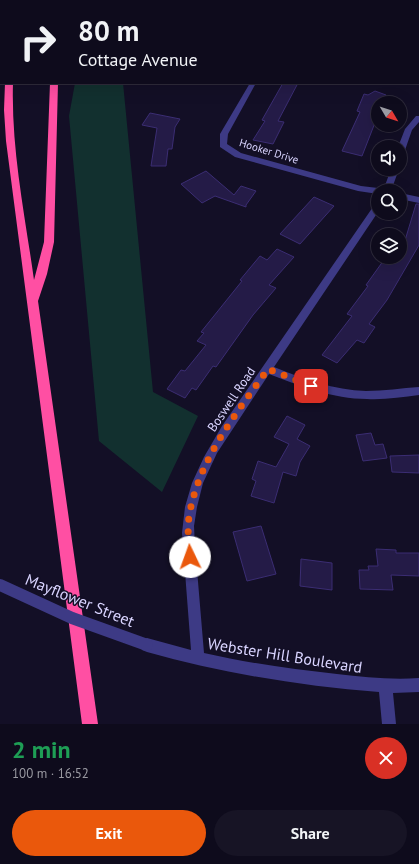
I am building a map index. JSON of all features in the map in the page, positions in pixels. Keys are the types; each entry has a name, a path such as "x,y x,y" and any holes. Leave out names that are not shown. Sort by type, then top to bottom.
{"highway":[{"path":"9,84 8,110 10,136 90,724"},
{"path":"32,300 42,274 50,234 54,84"}],"street":[{"name":"Hooker Drive","path":"252,84 224,134 223,145 238,155 362,189 371,190"},
{"path":"405,140 409,129 419,118"},
{"path":"407,197 419,200"},
{"name":"Boswell Road","path":"198,659 188,541 189,518 194,494 213,450 371,216"},
{"path":"268,369 311,386 333,391 367,395 419,391"},
{"name":"Mayflower Street","path":"0,585 93,627 147,645"},
{"name":"Webster Hill Boulevard","path":"147,645 198,659 265,672 385,686 419,685"},
{"path":"385,686 389,724"}],"green space":[{"path":"75,84 123,84 153,392 198,416 162,492 99,441 69,116"}],"building":[{"path":"282,84 297,84 278,121 284,122 273,144 253,140 265,121 262,120"},
{"path":"375,91 386,95 371,96 371,132 362,156 342,151 360,112 357,111 364,94 368,95"},
{"path":"150,113 180,119 175,127 172,149 168,149 166,166 151,166 157,128 142,125"},
{"path":"206,171 234,195 241,186 256,191 246,207 215,196 202,203 181,184"},
{"path":"314,197 334,206 300,244 280,234"},
{"path":"416,204 419,204 419,245 387,300 369,324 375,327 364,343 357,340 337,363 322,355 352,316 347,314 368,286 366,285 381,264 407,264 407,234"},
{"path":"277,249 294,257 269,285 276,288 253,315 216,367 213,366 196,390 192,388 185,398 167,389 181,370 185,371 206,345 197,341 204,333 201,332 242,281 240,280 260,256 267,260"},
{"path":"287,416 305,425 297,439 310,446 300,462 296,476 283,472 274,503 251,496 256,481 252,479 258,461 276,467 289,444 274,437"},
{"path":"371,433 375,445 383,444 387,458 363,461 356,435"},
{"path":"419,455 419,473 392,472 390,456"},
{"path":"261,526 276,574 247,581 233,532"},
{"path":"376,549 396,550 396,553 419,553 419,576 391,575 393,590 360,589 359,570 369,570 368,566 378,566"},
{"path":"301,559 332,563 332,590 300,586"}],"route":[{"path":"190,557 188,541 189,518 194,494 202,472 226,429 268,369 311,386"}]}
